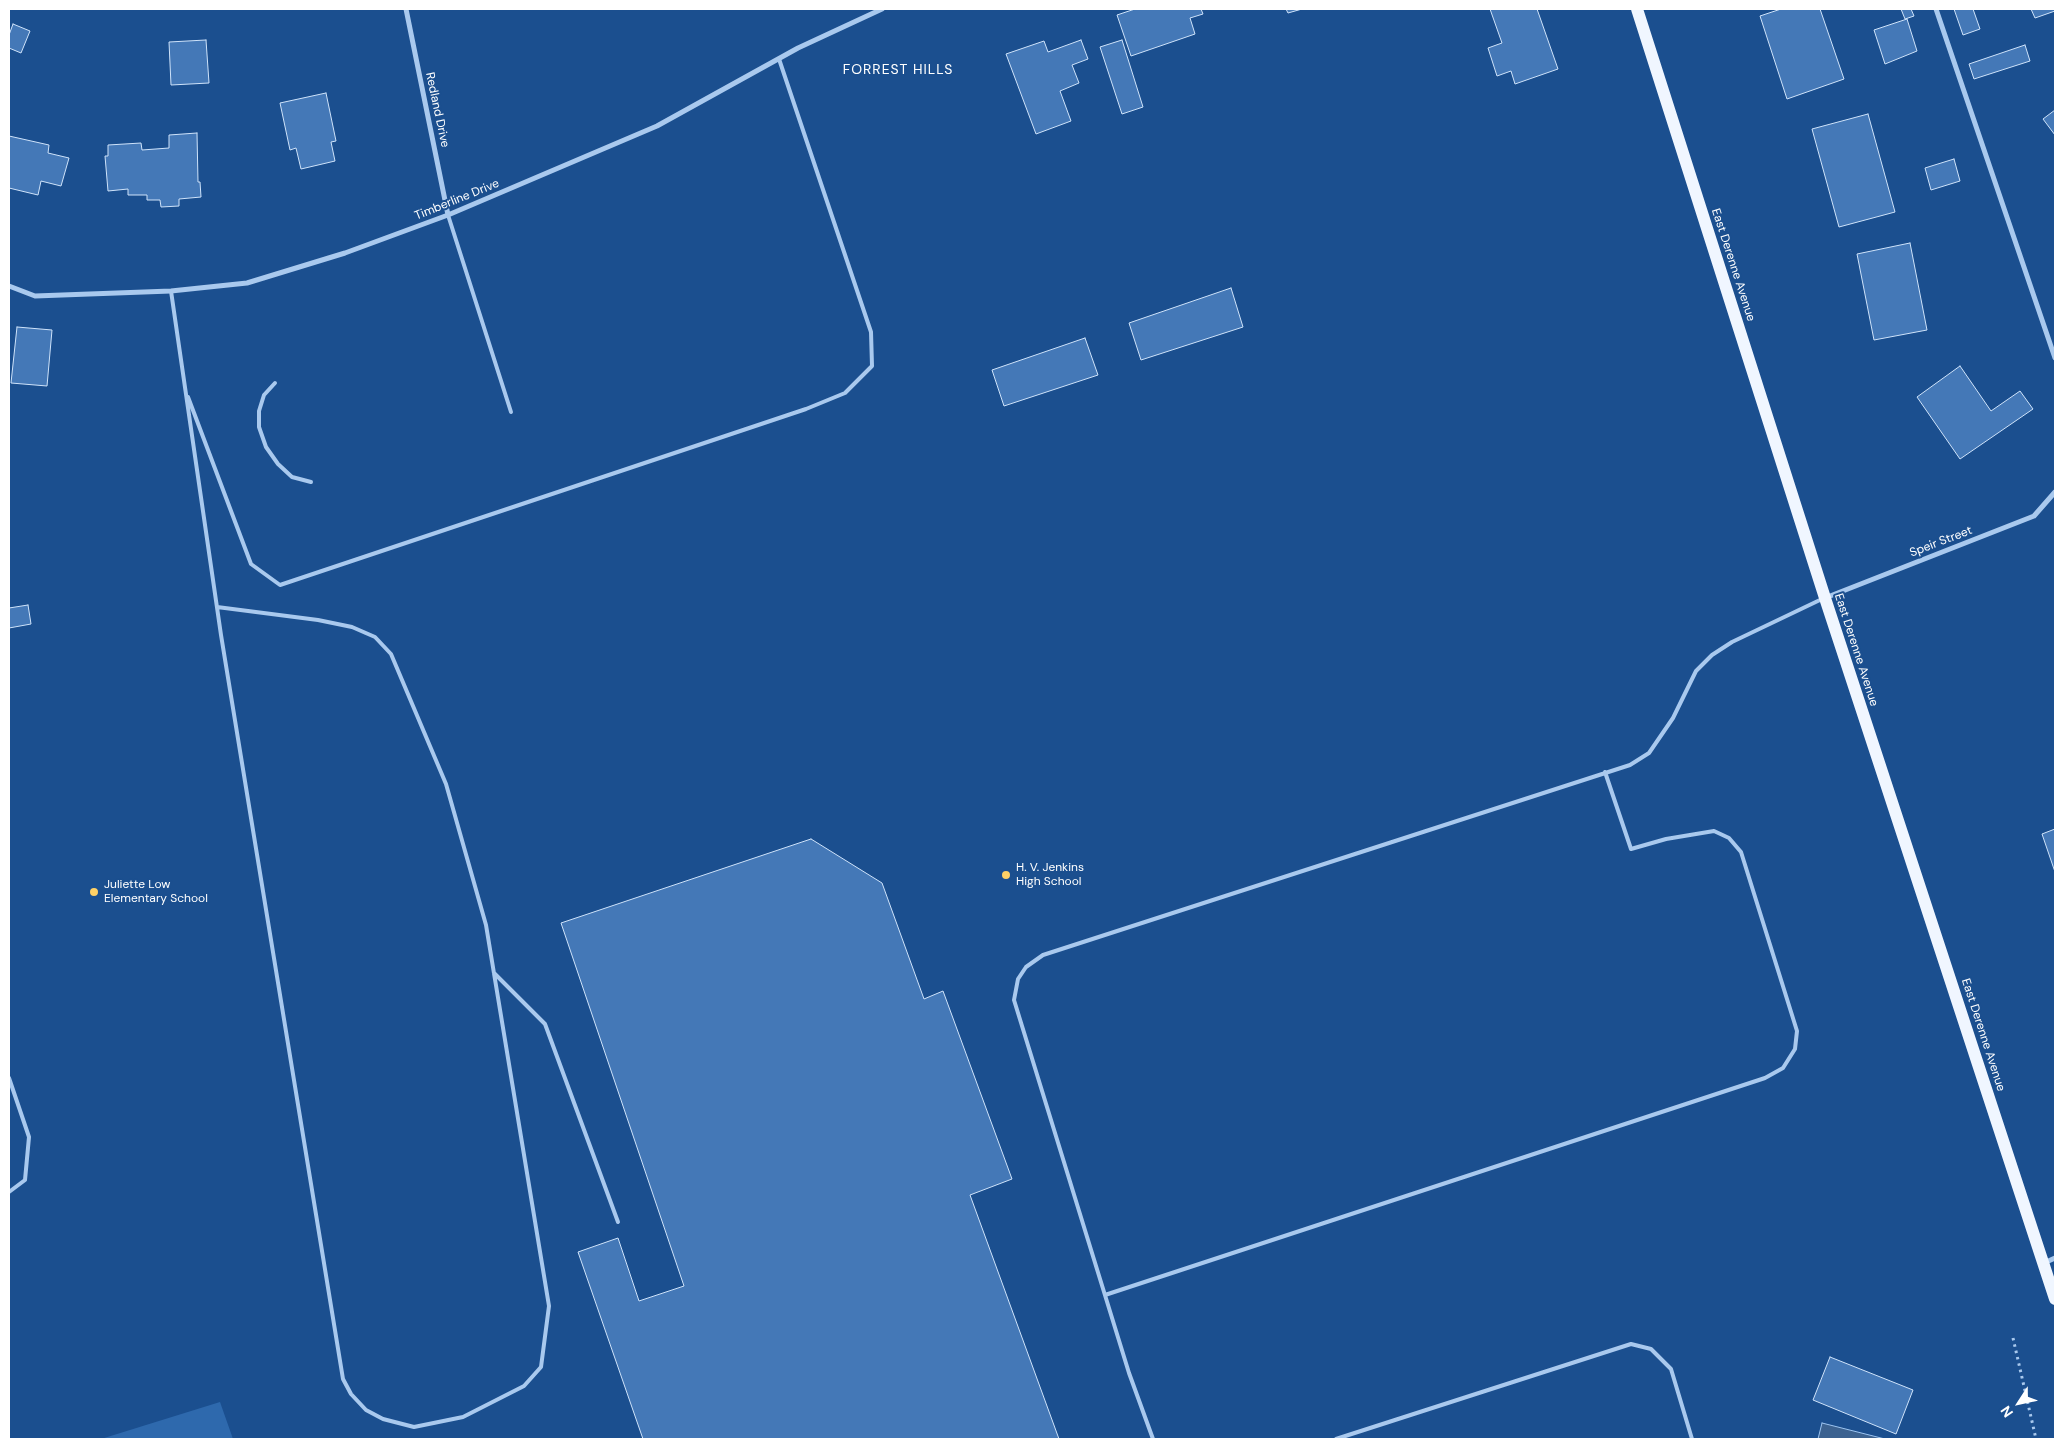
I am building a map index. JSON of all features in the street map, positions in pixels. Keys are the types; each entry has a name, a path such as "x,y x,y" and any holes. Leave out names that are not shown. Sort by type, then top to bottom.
{"main road":[{"name":"East Derenne Avenue","path":"1637,9 1825,598 2050,1261 2055,1299"}],"street":[{"name":"Redland Drive","path":"406,9 448,215"},
{"name":"Timberline Drive","path":"9,286 34,296 171,291 247,283 345,253 448,215 656,126 779,59 882,9"},
{"path":"1936,9 2055,358"},
{"name":"Speir Street","path":"1825,598 2034,516 2055,492"}],"lane":[{"path":"185,389 251,564 280,585 797,412 845,393 872,366 871,332 779,59"},
{"path":"448,215 511,412"},
{"path":"171,291 217,607 343,1379 351,1394 366,1410 383,1419 414,1427 463,1417 524,1386 541,1367 549,1306 486,925 446,784 391,654 375,637 352,627 318,620 217,607"},
{"path":"275,383 264,395 259,410 259,427 266,447 278,464 292,477 311,482"},
{"path":"1153,1439 1130,1374 1014,1000 1018,979 1026,967 1043,955 1630,764 1649,753 1674,718 1696,671 1712,655 1732,642 1825,598"},
{"path":"1105,1295 1748,1084 1765,1078 1783,1068 1795,1049 1797,1031 1741,852 1729,838 1714,831 1666,839 1631,849 1605,772"},
{"path":"493,972 545,1024 618,1222"},
{"path":"9,1078 29,1137 25,1180 9,1192"},
{"path":"1336,1439 1631,1344 1651,1349 1671,1369 1692,1439"}],"path":[{"path":"2013,1338 2036,1439"}],"shaded area":[{"path":"220,1402 233,1439 101,1439"},
{"path":"1822,1423 1885,1439 1818,1439"}],"building":[{"path":"1135,9 1201,9 1203,14 1190,18 1195,34 1131,56 1117,15"},
{"path":"1286,9 1302,9 1288,13"},
{"path":"1490,9 1537,9 1558,69 1515,84 1511,71 1497,76 1488,48 1502,43"},
{"path":"1781,9 1820,9 1844,79 1787,99 1760,16"},
{"path":"1901,9 1911,9 1914,16 1905,19"},
{"path":"1954,9 1973,9 1980,29 1963,35"},
{"path":"2031,9 2055,9 2055,11 2035,18"},
{"path":"1907,19 1917,51 1885,64 1874,30"},
{"path":"13,24 30,31 21,53 9,48 9,35"},
{"path":"206,40 209,83 171,85 169,42"},
{"path":"1081,40 1088,59 1072,65 1079,83 1060,91 1071,121 1036,134 1006,54 1044,41 1048,52"},
{"path":"1122,40 1143,107 1122,114 1100,47"},
{"path":"2025,45 2030,61 1974,79 1969,64"},
{"path":"326,93 336,141 331,142 335,161 301,169 296,148 290,150 280,103"},
{"path":"2055,110 2055,135 2043,119"},
{"path":"1868,114 1895,212 1839,227 1812,129"},
{"path":"197,133 198,182 200,182 201,197 179,199 179,206 161,207 160,200 147,200 147,195 128,195 128,189 108,191 105,156 108,156 108,145 141,143 142,150 169,148 169,135"},
{"path":"9,136 49,145 48,153 69,158 61,186 41,181 38,195 9,188"},
{"path":"1954,159 1960,181 1931,190 1925,168"},
{"path":"1910,243 1927,330 1874,340 1857,254"},
{"path":"1231,288 1243,327 1141,360 1129,323"},
{"path":"17,327 52,330 47,386 11,383"},
{"path":"1085,338 1098,375 1004,406 992,370"},
{"path":"1960,366 1991,411 2020,391 2033,409 1960,459 1917,397"},
{"path":"28,605 31,624 9,628 9,608"},
{"path":"2055,829 2055,872 2042,834"},
{"path":"811,839 882,883 924,999 943,991 1012,1179 970,1195 1059,1439 643,1439 578,1252 618,1238 639,1301 684,1286 561,923"},
{"path":"1830,1357 1913,1390 1896,1434 1813,1400"}],"place":[{"name":"H. V. Jenkins High School","path":"1006,875"},
{"name":"Juliette Low Elementary School","path":"94,892"}],"district":[{"name":"FORREST HILLS","path":"898,70"}]}
